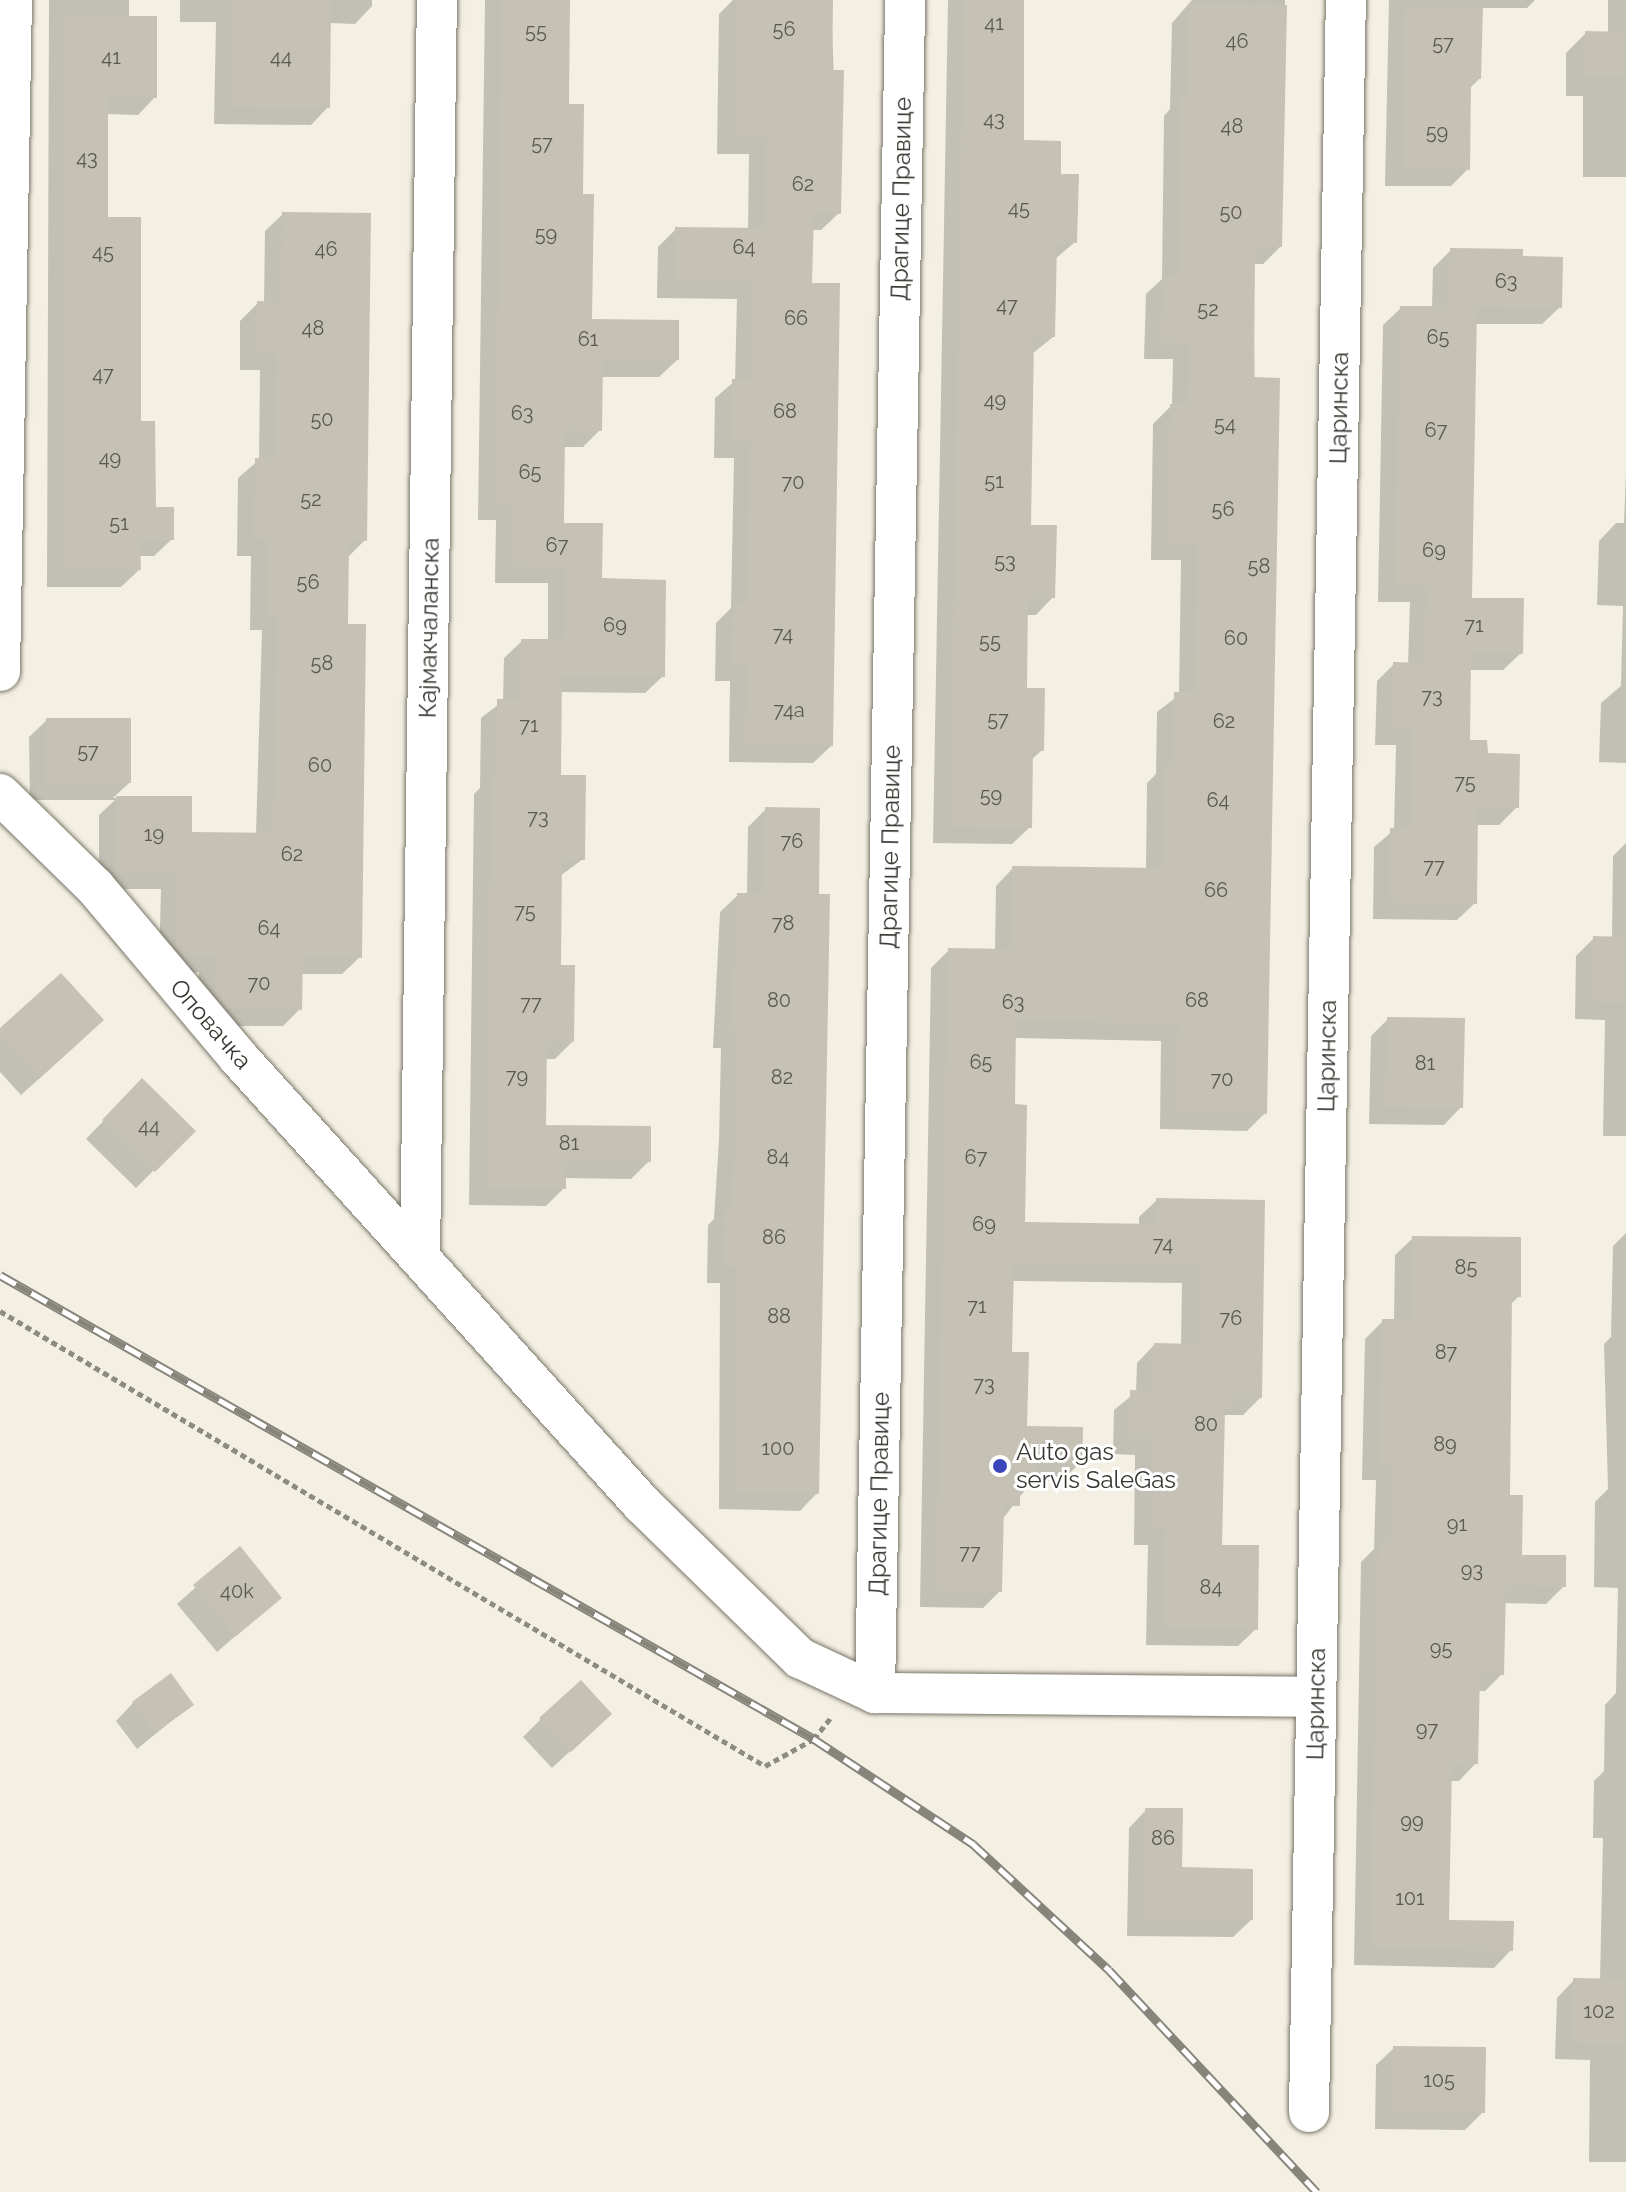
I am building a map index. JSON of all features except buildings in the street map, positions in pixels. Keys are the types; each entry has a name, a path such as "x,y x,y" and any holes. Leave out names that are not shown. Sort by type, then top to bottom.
{"street":[{"path":"0,671 12,0"},
{"name":"Кајмакчаланска","path":"420,1257 437,0"},
{"name":"Драгице Правице","path":"865,1690 905,0"},
{"name":"Царинска","path":"1309,2112 1346,0"},
{"name":"Оповачка","path":"0,794 95,887 238,1057 642,1504 741,1605 800,1658 865,1690"},
{"path":"865,1690 1316,1697"}],"path":[{"path":"0,1311 765,1766 814,1739 865,1690"}],"railway":[{"path":"0,1275 814,1739 973,1844 1109,1970 1317,2192"}],"place":[{"name":"Auto gas servis SaleGas","path":"1000,1466"}]}
